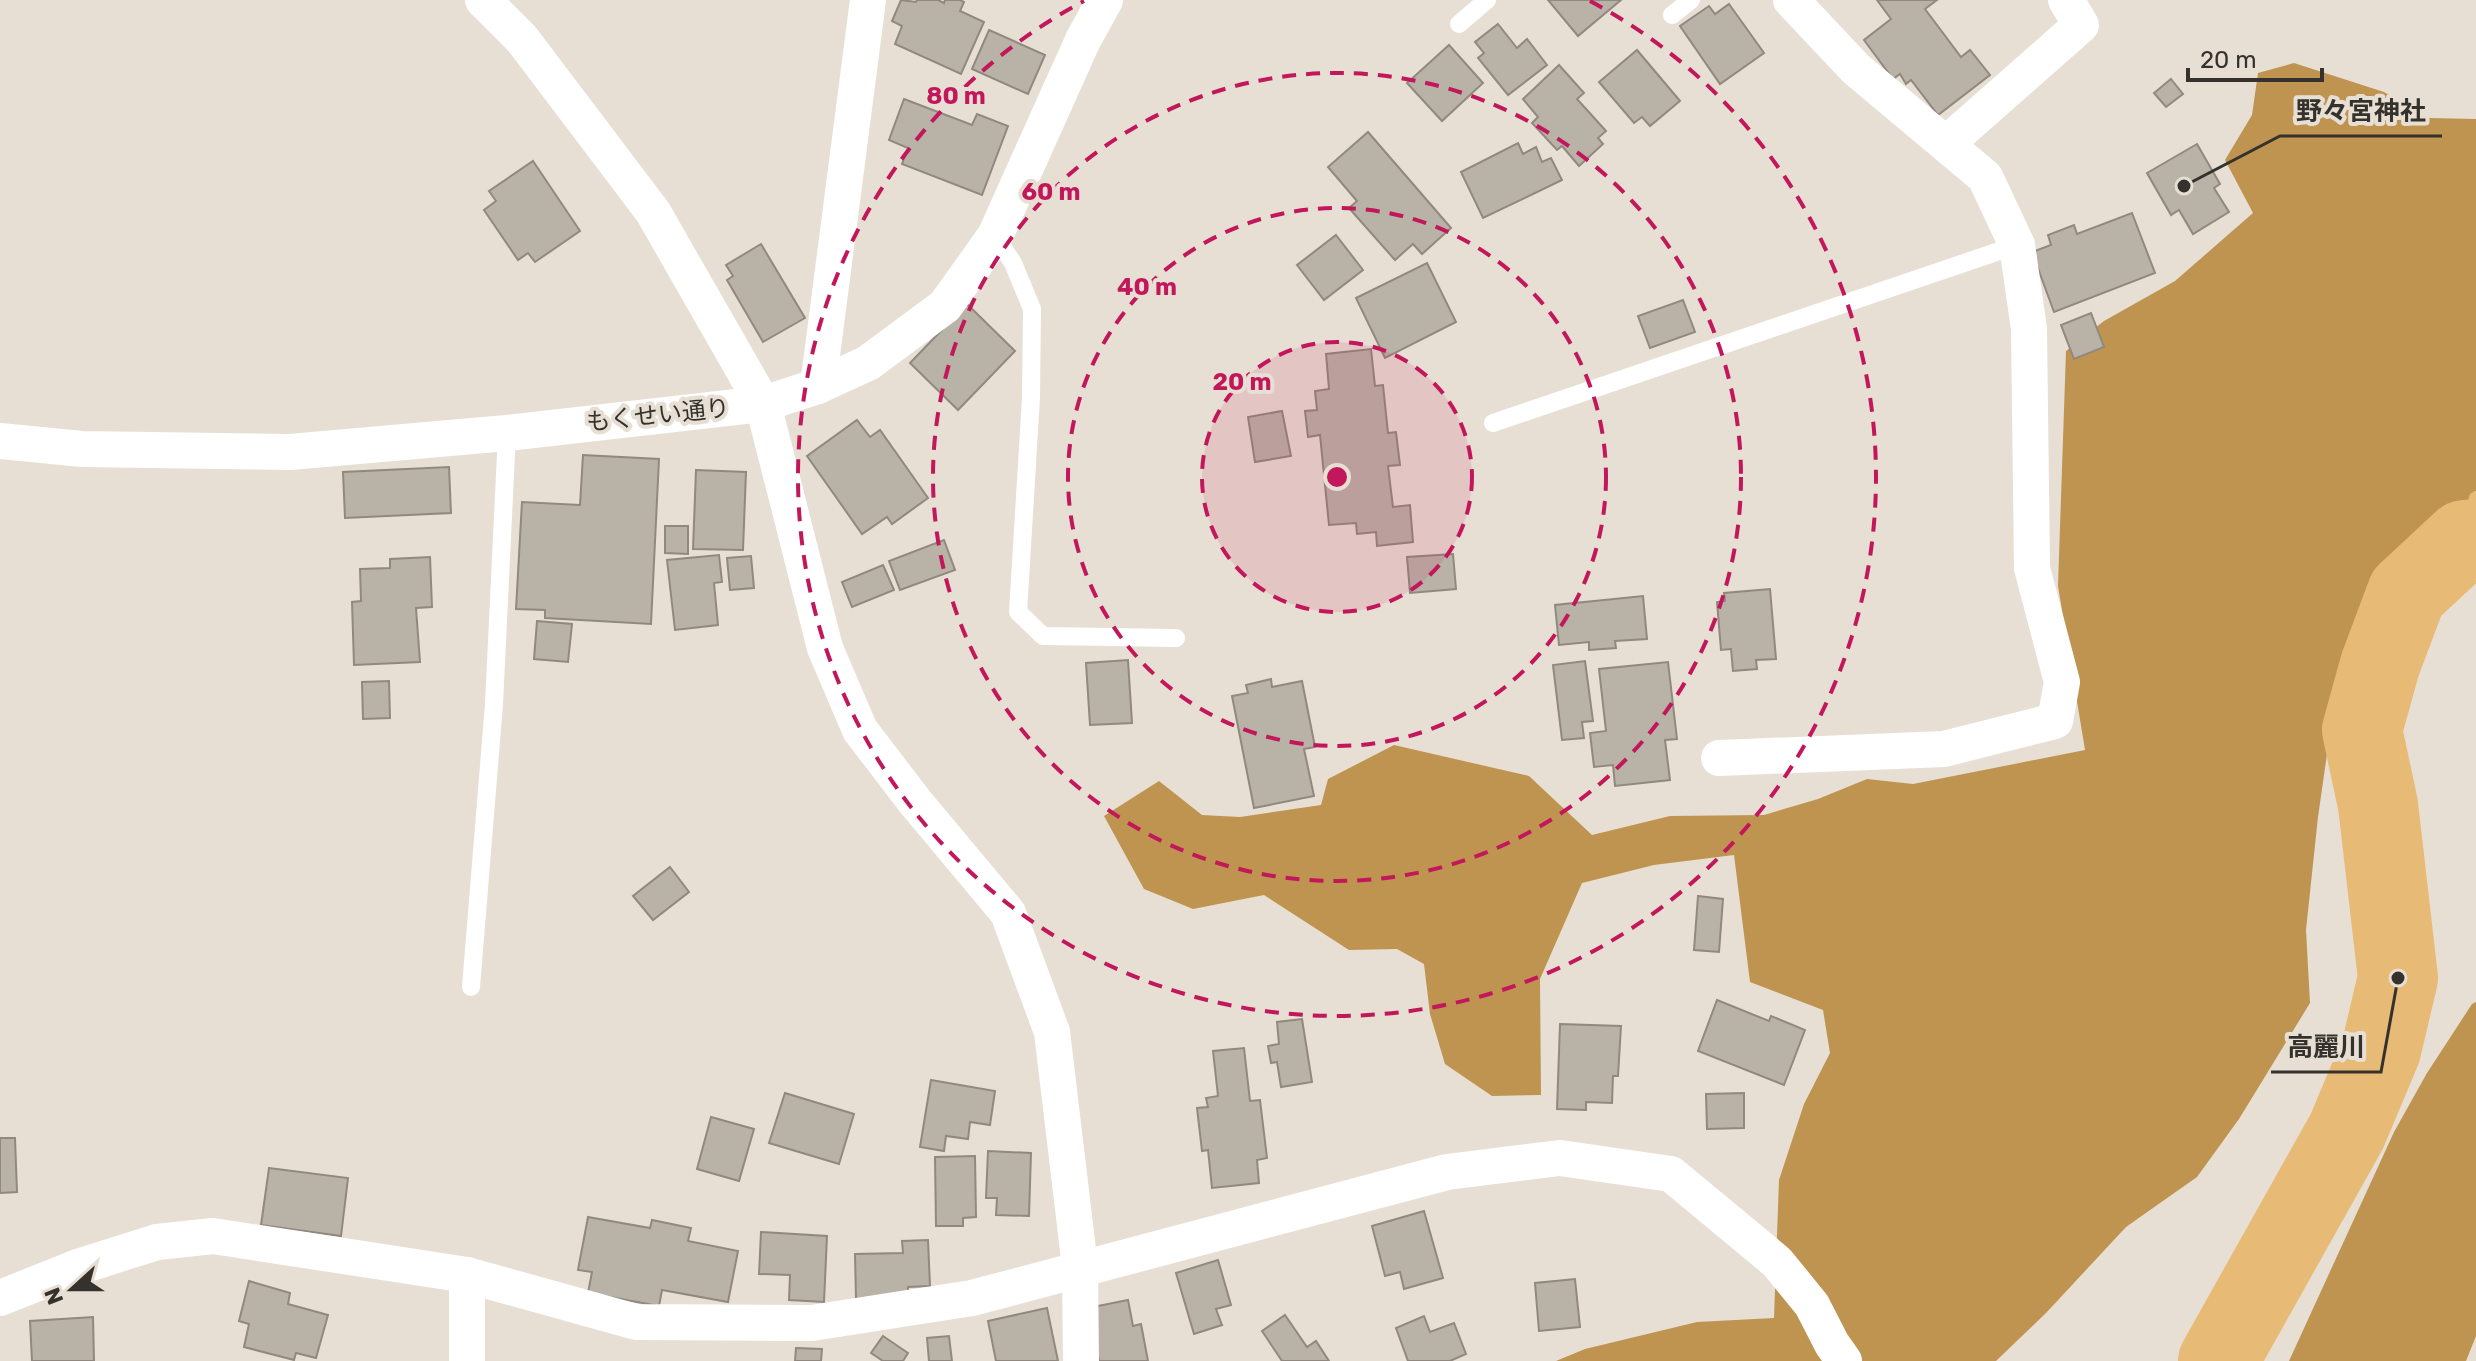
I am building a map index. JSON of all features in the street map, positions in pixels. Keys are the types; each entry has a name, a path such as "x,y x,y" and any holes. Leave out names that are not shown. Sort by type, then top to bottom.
{"street":[{"path":"483,0 522,39 653,212 763,404 825,648 860,730 1008,913 1052,1032 1080,1267 1081,1361"},
{"path":"818,386 868,0"},
{"name":"もくせい通り","path":"0,441 82,449 290,452 507,433 763,404 818,386 868,363 945,306 995,236 1083,40 1105,0"},
{"path":"1719,758 1944,749 2055,721 2062,682 2032,568 2029,329 2017,245 1985,177 1856,69 1791,0"},
{"path":"1946,144 2081,25 2066,0"},
{"path":"0,1298 78,1267 157,1242 213,1236 467,1275 636,1322 812,1323 972,1298 1447,1172 1560,1158 1671,1174 1777,1262 1812,1305 1844,1361"},
{"path":"467,1275 467,1361"}],"lane":[{"path":"1459,24 1487,0"},
{"path":"1672,15 1691,0"},
{"path":"995,236 1013,263 1032,309 1031,398 1018,612 1043,636 1176,638"},
{"path":"1493,423 2017,245"},
{"path":"471,987 494,704 507,433"}],"shaded area":[{"path":"2294,63 2384,92 2430,118 2476,119 2476,526 2439,536 2390,577 2353,629 2333,712 2318,817 2306,930 2310,1003 2239,1119 2197,1177 2126,1227 2046,1313 1996,1361 1556,1361 1585,1349 1697,1322 1774,1318 1779,1180 1804,1104 1830,1053 1823,1010 1750,982 1734,855 1654,865 1582,883 1540,979 1541,1095 1492,1096 1445,1064 1430,1014 1424,964 1397,949 1349,950 1264,895 1193,909 1144,889 1104,816 1159,781 1202,815 1240,817 1321,805 1328,779 1394,745 1529,776 1592,835 1670,816 1764,815 1818,799 1867,779 1913,784 2085,750 2058,586 2066,351 2104,321 2175,281 2253,213 2225,160 2252,115 2258,73"},
{"path":"2476,1002 2476,1336 2466,1361 2289,1361 2394,1132 2427,1073"}],"building":[{"path":"901,0 938,0 944,3 945,0 960,0 964,2 960,11 984,22 961,74 895,44 902,26 892,21"},
{"path":"1548,0 1621,0 1578,36"},
{"path":"1877,0 1937,0 1925,9 1961,57 1970,50 1990,75 1938,115 1911,80 1906,84 1900,74 1893,79 1864,40 1891,19"},
{"path":"1729,4 1764,53 1720,84 1680,26 1709,6 1715,14"},
{"path":"1498,24 1517,48 1527,39 1547,65 1508,95 1478,58 1484,53 1475,42"},
{"path":"989,30 1045,55 1028,94 972,69"},
{"path":"1449,45 1483,83 1442,121 1407,83"},
{"path":"1637,50 1680,101 1650,126 1642,117 1634,123 1599,82"},
{"path":"1559,65 1584,93 1577,99 1606,131 1598,138 1603,144 1579,166 1562,146 1557,150 1532,123 1538,117 1523,99"},
{"path":"2171,79 2183,94 2166,107 2154,93"},
{"path":"904,99 972,125 977,114 1008,126 982,195 902,164 908,148 889,140"},
{"path":"1368,132 1451,228 1422,254 1413,244 1395,260 1349,208 1357,201 1328,167"},
{"path":"1518,143 1523,154 1536,147 1542,162 1551,158 1562,180 1483,218 1461,172"},
{"path":"2197,144 2220,184 2214,188 2229,212 2193,234 2179,210 2171,215 2147,173"},
{"path":"533,161 580,231 535,262 528,253 518,260 484,210 496,201 489,191"},
{"path":"2132,213 2155,273 2054,312 2032,252 2051,245 2048,235 2074,225 2077,234"},
{"path":"1336,235 1363,270 1324,300 1297,265"},
{"path":"761,244 805,318 763,342 727,280 733,276 726,265"},
{"path":"1427,263 1456,322 1385,358 1356,298"},
{"path":"1683,300 1695,332 1650,348 1638,316"},
{"path":"967,304 1015,351 958,410 910,363"},
{"path":"2091,313 2104,347 2074,359 2061,325"},
{"path":"1371,349 1375,386 1383,385 1388,433 1396,432 1400,465 1388,466 1393,507 1410,505 1413,542 1377,546 1376,532 1357,534 1356,523 1329,525 1320,435 1308,437 1305,411 1317,410 1315,391 1329,389 1326,354"},
{"path":"1282,411 1291,456 1255,462 1248,417"},
{"path":"857,420 870,437 880,430 928,498 892,524 887,517 862,534 807,456"},
{"path":"583,455 659,459 651,624 545,618 545,610 516,609 522,502 580,505"},
{"path":"449,467 451,513 345,518 343,472"},
{"path":"696,470 746,472 743,550 693,549"},
{"path":"665,526 688,526 688,554 665,553"},
{"path":"944,540 955,570 900,590 889,561"},
{"path":"1453,554 1456,589 1410,593 1407,557"},
{"path":"719,555 722,582 714,583 718,625 675,630 667,560"},
{"path":"751,556 754,588 730,590 727,558"},
{"path":"430,557 432,607 416,608 420,662 354,665 352,602 361,601 360,569 390,568 390,559"},
{"path":"883,565 894,590 852,607 842,582"},
{"path":"1770,589 1776,659 1756,660 1757,669 1733,671 1731,649 1721,650 1717,602 1725,601 1724,593"},
{"path":"1643,596 1647,639 1615,641 1616,648 1589,650 1589,642 1559,645 1555,605"},
{"path":"537,621 572,624 568,662 534,659"},
{"path":"1128,660 1132,723 1090,725 1086,663"},
{"path":"1585,661 1593,721 1582,722 1584,738 1562,740 1553,665"},
{"path":"1668,662 1677,739 1665,740 1670,780 1615,786 1613,765 1594,767 1590,733 1606,731 1599,669"},
{"path":"1271,679 1272,687 1302,681 1315,747 1304,749 1314,796 1254,808 1232,696 1248,693 1246,685"},
{"path":"389,681 390,718 363,719 362,682"},
{"path":"670,867 689,892 653,920 633,896"},
{"path":"1698,896 1723,899 1719,952 1694,950"},
{"path":"1717,1000 1769,1021 1771,1016 1805,1030 1784,1085 1698,1051"},
{"path":"1302,1019 1312,1082 1281,1087 1277,1062 1271,1063 1268,1046 1279,1044 1277,1022"},
{"path":"1560,1024 1621,1026 1618,1076 1613,1076 1612,1103 1586,1102 1586,1110 1557,1109"},
{"path":"1244,1048 1250,1101 1260,1100 1267,1158 1257,1160 1259,1183 1212,1188 1208,1150 1202,1151 1197,1108 1208,1107 1206,1098 1218,1096 1213,1051"},
{"path":"931,1080 995,1091 990,1125 970,1122 968,1139 946,1136 944,1151 920,1147"},
{"path":"785,1093 854,1114 839,1164 769,1143"},
{"path":"1744,1093 1744,1128 1707,1129 1706,1094"},
{"path":"711,1117 754,1129 739,1181 697,1169"},
{"path":"0,1138 15,1138 17,1192 0,1193"},
{"path":"988,1151 1031,1153 1029,1216 996,1215 997,1198 986,1198"},
{"path":"975,1156 976,1217 963,1218 963,1226 936,1226 935,1157"},
{"path":"269,1168 348,1178 341,1236 261,1225"},
{"path":"1424,1211 1443,1278 1404,1289 1400,1272 1385,1276 1372,1226"},
{"path":"588,1217 650,1228 652,1220 691,1228 688,1241 738,1251 728,1302 662,1290 659,1306 588,1293 592,1272 578,1270"},
{"path":"761,1232 827,1236 824,1302 789,1300 790,1275 759,1274"},
{"path":"928,1240 930,1286 908,1287 908,1297 856,1299 855,1254 903,1253 902,1241"},
{"path":"1218,1260 1231,1305 1216,1309 1222,1325 1194,1334 1176,1273"},
{"path":"1575,1279 1580,1327 1539,1331 1535,1283"},
{"path":"249,1281 290,1293 288,1304 328,1315 316,1358 296,1353 294,1360 244,1347 249,1324 239,1321"},
{"path":"1128,1300 1133,1326 1141,1324 1148,1361 1099,1361 1088,1308"},
{"path":"1047,1308 1058,1361 996,1361 988,1321"},
{"path":"1285,1315 1307,1347 1316,1341 1329,1361 1282,1361 1262,1331"},
{"path":"1424,1316 1430,1332 1454,1323 1466,1354 1450,1361 1408,1361 1396,1328"},
{"path":"93,1317 94,1361 32,1361 30,1321"},
{"path":"883,1336 908,1353 903,1361 883,1361 871,1353"},
{"path":"949,1336 952,1361 929,1361 927,1338"},
{"path":"796,1348 822,1349 821,1361 795,1361"}],"waterway":[{"path":"2464,540 2476,498"},
{"path":"2218,1361 2347,1131 2381,1050 2398,978 2378,805 2362,730 2380,665 2407,593 2464,540 2476,539"}],"place":[{"name":"野々宮神社","path":"2184,186"},
{"name":"高麗川","path":"2398,978"}]}
